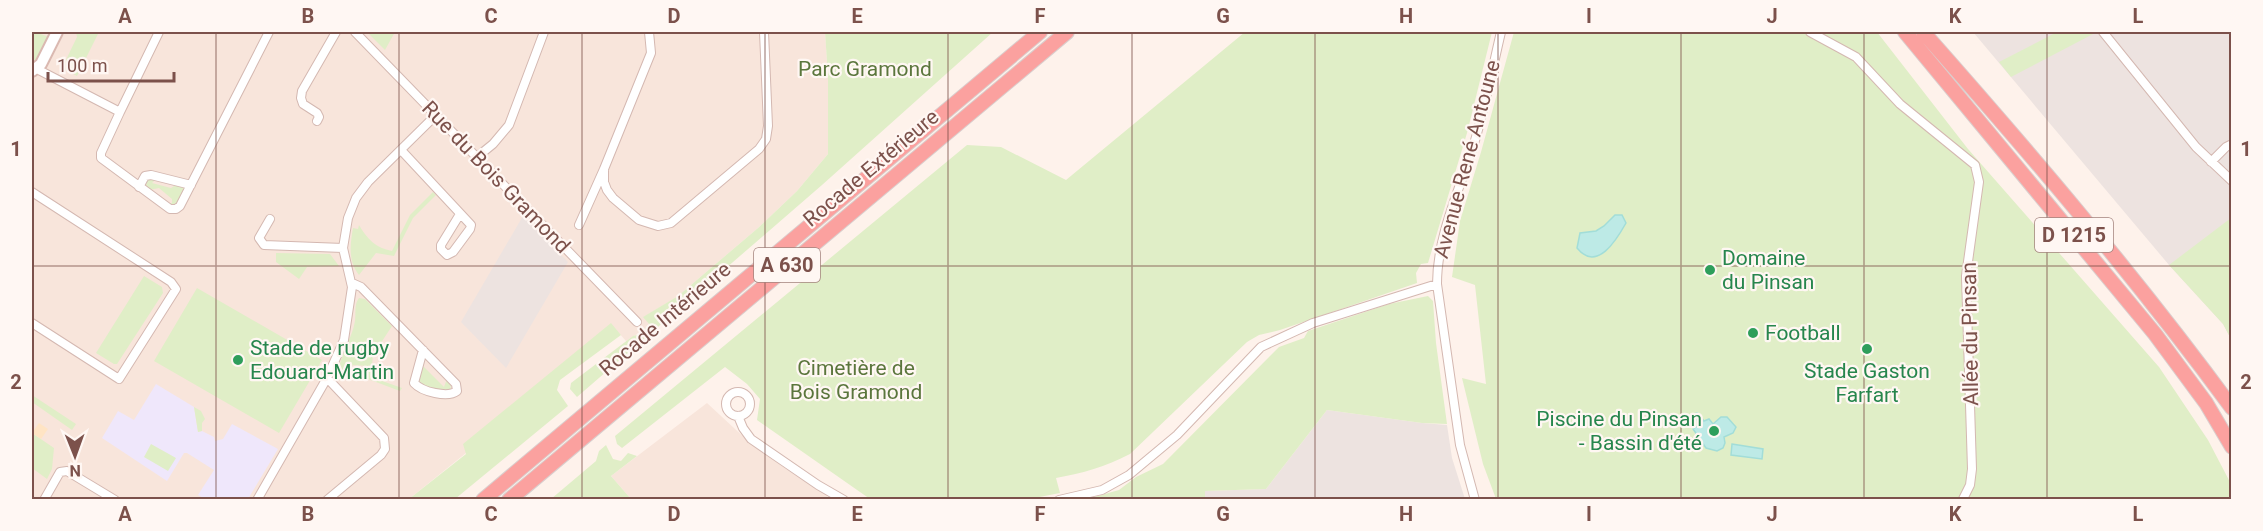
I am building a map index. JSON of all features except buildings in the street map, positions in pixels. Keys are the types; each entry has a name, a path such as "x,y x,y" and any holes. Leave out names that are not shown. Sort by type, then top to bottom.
{"highway":[{"name":"Rocade Intérieure","path":"483,500 1040,32"},
{"name":"Rocade Extérieure","path":"509,500 1067,32"},
{"name":"D 1215","path":"1905,32 2155,334 2206,403 2232,447"},
{"name":"D 1215","path":"1923,32 2041,165 2177,334 2232,408"}],"street":[{"path":"33,68 41,64 57,32"},
{"path":"159,32 101,153 101,158 173,210 180,207 269,32"},
{"path":"317,121 317,113 303,104 302,91 336,32"},
{"name":"Rue du Bois Gramond","path":"355,32 637,322"},
{"path":"477,157 494,144 509,125 544,32"},
{"path":"579,225 651,52 649,32"},
{"path":"604,169 604,182 613,198 639,220 658,226 671,224 747,160 759,149 765,139 768,126 764,32"},
{"name":"Avenue René Antoune","path":"1475,500 1460,445 1437,284 1437,269 1444,238 1474,145 1501,32"},
{"name":"Allée du Pinsan","path":"1810,32 1856,57 1900,104 1975,165 1979,182 1966,276 1972,469 1970,485 1963,499"},
{"path":"2103,32 2196,147 2232,181"},
{"path":"33,68 120,112"},
{"path":"257,500 327,378 344,340 352,283 343,248 348,218 356,198 368,182 436,115"},
{"path":"2211,162 2232,144"},
{"path":"402,150 469,222 470,229 453,252 447,255 441,249 441,245 460,214"},
{"path":"139,187 146,176 151,174 191,185"},
{"path":"32,192 175,285 176,289 119,379 32,323"},
{"path":"270,219 259,238 264,245 343,248"},
{"path":"352,283 361,287 423,350 456,384 457,392 448,395 418,387 414,383 423,350"},
{"path":"1059,500 1102,490 1129,475 1177,435 1261,347 1313,323 1437,284"},
{"path":"327,378 384,438 386,444 381,455 327,500"},
{"path":"738,416 743,428 752,439 818,485 844,500"},
{"path":"44,500 60,472 67,471 115,500"}],"shaded area":[{"path":"32,32 825,32 828,77 828,154 797,191 758,228 678,296 644,317 649,324 645,329 626,341 611,324 466,453 409,499 32,499"},
{"path":"1973,32 2231,32 2231,339 2223,324 2169,265"},
{"path":"523,216 568,262 506,368 461,322"},
{"path":"156,384 194,407 198,432 202,431 214,437 215,441 223,439 232,424 278,449 248,499 205,499 198,495 214,470 187,453 184,453 167,481 102,438 118,411 134,420"},
{"path":"707,403 748,441 828,496 824,500 631,499 611,476"},
{"path":"1327,410 1447,425 1452,458 1465,499 1205,500 1204,491 1266,489"}],"green space":[{"path":"35,32 49,37 39,58 32,61 32,39"},
{"path":"76,32 99,32 77,76 62,68 77,37"},
{"path":"367,32 395,32 385,50"},
{"name":"Parc Gramond","path":"825,32 993,32 822,185 577,397 570,389 571,383 633,336 640,334 649,324 643,317 678,296 758,228 797,191 828,154 828,77"},
{"name":"Cimetière de Bois Gramond","path":"1245,32 1492,32 1467,133 1428,263 1421,264 1416,273 1417,283 1280,330 1259,335 1247,342 1130,454 1094,469 1056,478 1060,493 1024,500 870,499 757,420 760,399 747,384 725,367 622,448 617,444 615,436 967,145 1001,147 1066,180"},
{"name":"Domaine du Pinsan","path":"1514,32 1877,32 1968,149 2159,367 2208,440 2231,484 2231,499 1496,499 1483,464 1462,378 1486,384 1475,285 1452,277 1460,221"},
{"path":"2057,32 2095,33 2011,77 1999,62"},
{"path":"147,178 157,178 152,183 171,188 179,183 185,186 185,193 174,207 167,203 172,203 172,199 159,188 149,190 146,187"},
{"path":"433,192 436,195 413,218 394,256 376,253 359,275 351,258 353,228 358,229 359,225 372,242 392,251 410,215"},
{"path":"2231,218 2231,339 2223,324 2169,265"},
{"path":"276,253 330,254 339,266 307,267 299,279 276,262"},
{"path":"144,276 162,287 163,293 117,364 114,364 96,353"},
{"name":"Stade de rugby Edouard-Martin","path":"197,288 322,360 279,433 154,361"},
{"path":"1428,296 1433,301 1447,424 1422,423 1327,410 1266,489 1205,491 1205,499 1087,499 1119,490 1136,477 1163,464 1279,347 1304,338 1308,331 1389,304"},
{"path":"359,298 365,299 392,326 373,355 371,377 402,388 400,391 368,379 368,366 353,365 340,381 339,366 353,329"},
{"path":"611,323 621,335 560,380 557,390 568,406 455,499 409,499 466,454 463,444"},
{"path":"423,366 444,387 447,379 451,384 450,392 422,386 418,381"},
{"path":"32,395 76,424 72,430 32,402"},
{"path":"194,407 201,411 205,419 202,423 202,431 198,432"},
{"path":"32,433 54,448 52,469 47,479 32,468"},
{"path":"151,444 176,458 168,471 144,457"},
{"path":"606,445 613,459 621,461 628,453 637,456 611,476 631,499 551,499 596,461 599,451"}],"sand":[{"path":"39,423 48,429 41,439 32,433"}],"water":[{"path":"1615,215 1622,215 1626,223 1612,245 1599,255 1592,257 1584,255 1577,248 1580,233 1596,231"},
{"name":"Piscine du Pinsan - Bassin d'été","path":"1697,413 1704,421 1709,419 1713,424 1721,417 1727,417 1736,427 1733,433 1724,437 1723,448 1717,451 1706,448 1693,429 1700,424 1693,415"},
{"path":"1732,444 1763,449 1762,459 1731,455"}],"place":[{"name":"Domaine du Pinsan","path":"1710,270"},
{"name":"Football","path":"1753,333"},
{"name":"Stade Gaston Farfart","path":"1867,349"},
{"name":"Stade de rugby Edouard-Martin","path":"238,360"},
{"name":"Piscine du Pinsan - Bassin d'été","path":"1714,431"}]}
